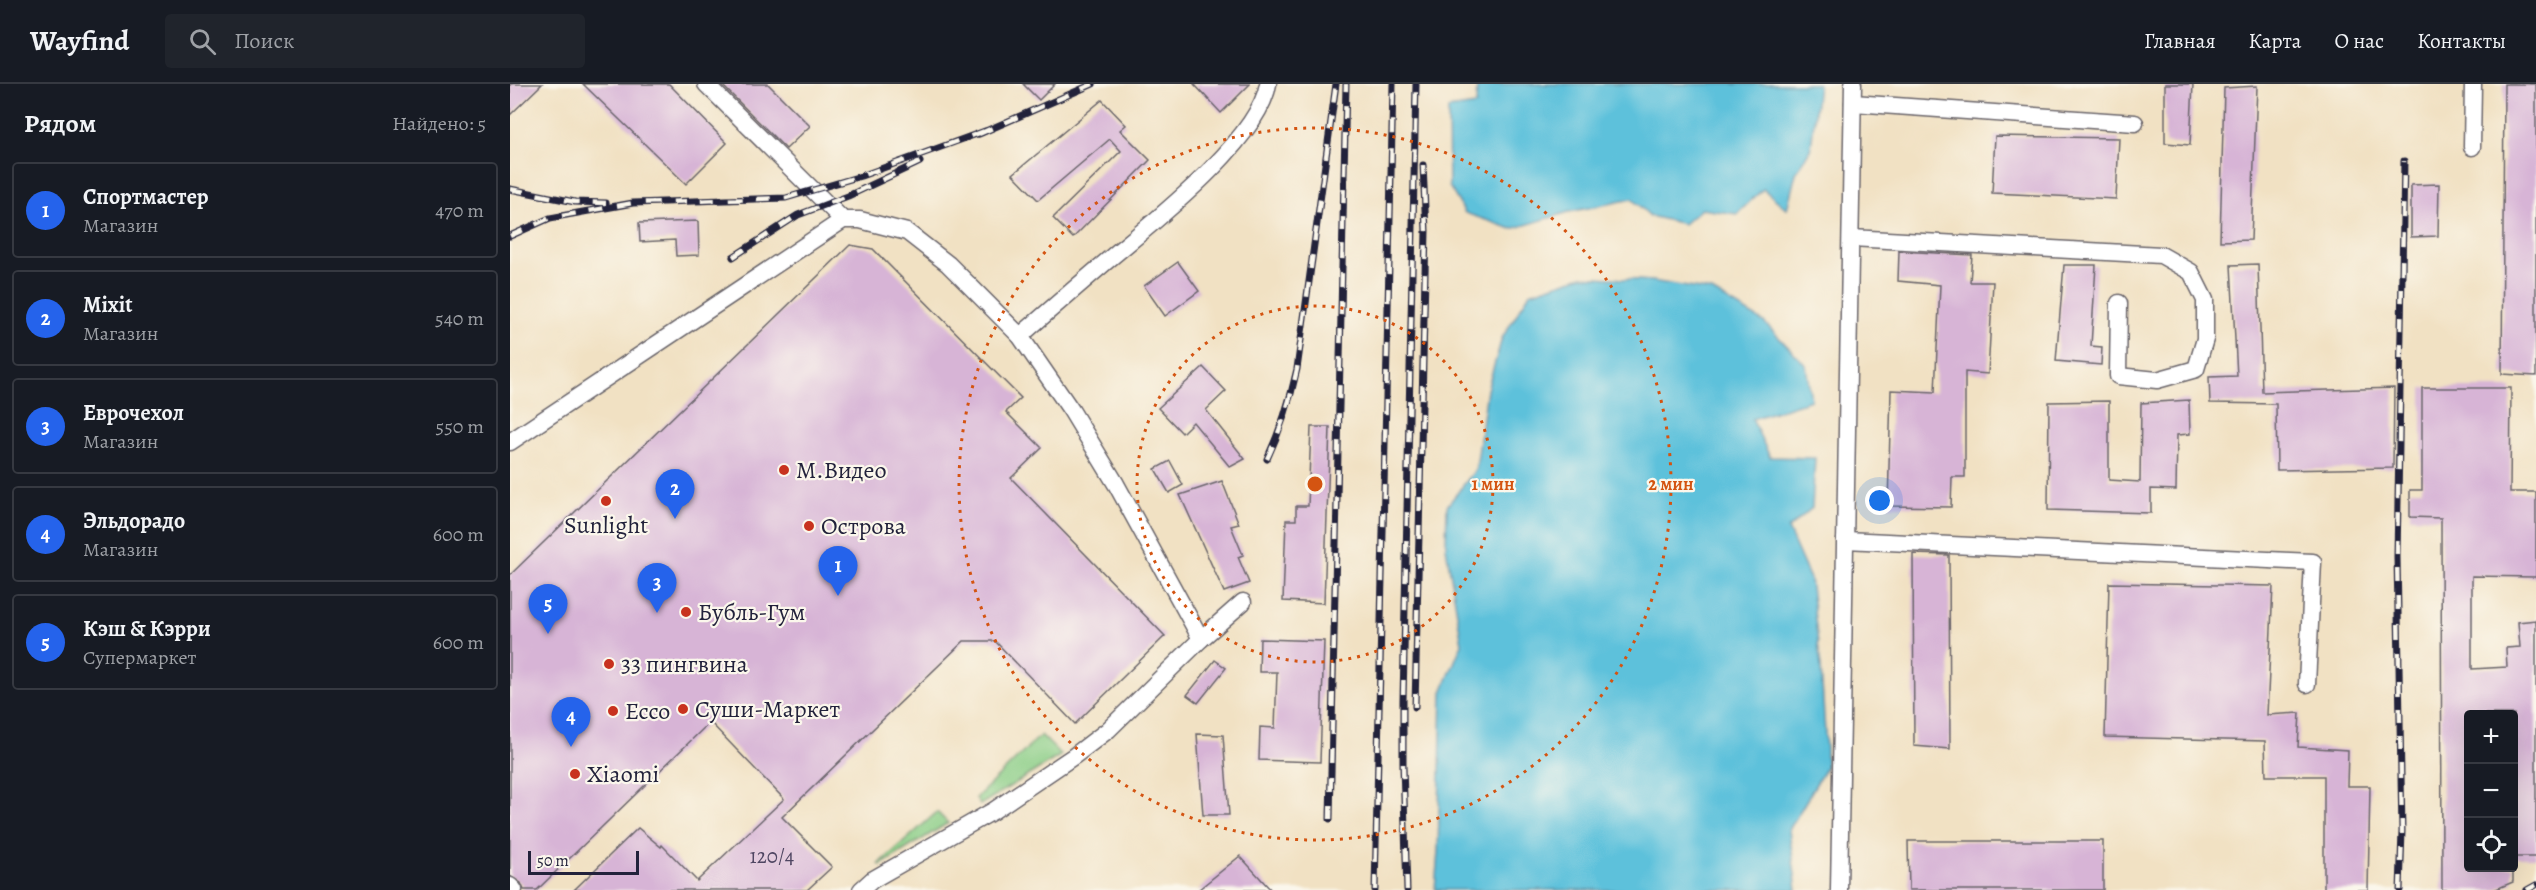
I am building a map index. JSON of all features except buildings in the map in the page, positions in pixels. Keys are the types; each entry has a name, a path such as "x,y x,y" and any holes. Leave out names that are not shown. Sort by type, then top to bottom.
{"street":[{"path":"706,84 843,220"},
{"path":"1020,336 1191,190 1249,127 1266,100 1268,84"},
{"path":"1839,890 1853,84"},
{"path":"2472,147 2473,84"},
{"path":"1853,103 2135,123"},
{"path":"510,442 843,220 860,220 907,232 956,271 1020,336 1071,410 1116,484 1201,639"},
{"path":"1851,238 2161,255 2191,272 2205,300 2205,339 2196,369 2157,380 2118,376 2118,303"},
{"path":"1845,540 2313,562 2307,684"},
{"path":"861,890 872,880 993,811 1074,756 1108,730 1201,639 1243,602"},
{"path":"510,886 514,890"}],"green space":[{"path":"1041,735 1061,755 980,805 976,798"},
{"path":"937,812 948,823 881,865 879,864"}],"water":[{"path":"1477,84 1818,84 1811,148 1796,173 1787,209 1763,189 1737,214 1701,209 1684,224 1650,216 1632,199 1569,212 1512,229 1465,213 1449,186 1448,109 1476,105"},
{"path":"1582,276 1652,281 1712,291 1764,322 1806,365 1811,400 1752,419 1770,457 1815,458 1812,508 1788,529 1810,579 1821,667 1826,750 1826,767 1789,830 1797,890 1435,890 1442,692 1462,644 1446,547 1447,506 1476,469 1487,390 1502,338 1530,293"}],"railway":[{"path":"979,134 1093,84"},
{"path":"1267,459 1285,415 1297,369 1336,84"},
{"path":"1330,819 1346,84"},
{"path":"1375,890 1393,84"},
{"path":"1407,890 1403,701 1416,84"},
{"path":"510,236 550,218 633,203 786,198 861,176 985,131"},
{"path":"2400,890 2402,831 2397,557 2404,161"},
{"path":"733,257 798,215 848,196 920,162"},
{"path":"1415,707 1426,231 1423,165"},
{"path":"510,189 575,202 606,203"},
{"path":"2527,890 2536,885"}],"place":[{"name":"М.Видео","path":"784,470"},
{"name":"Sunlight","path":"606,501"},
{"name":"Mixit","path":"675,519"},
{"name":"Острова","path":"809,526"},
{"name":"Спортмастер","path":"838,596"},
{"name":"Бубль-Гум","path":"686,612"},
{"name":"Еврочехол","path":"657,613"},
{"name":"Кэш & Кэрри","path":"548,634"},
{"name":"33 пингвина","path":"609,664"},
{"name":"Суши-Маркет","path":"683,709"},
{"name":"Ecco","path":"613,711"},
{"name":"Эльдорадо","path":"571,747"},
{"name":"Xiaomi","path":"575,774"}]}
